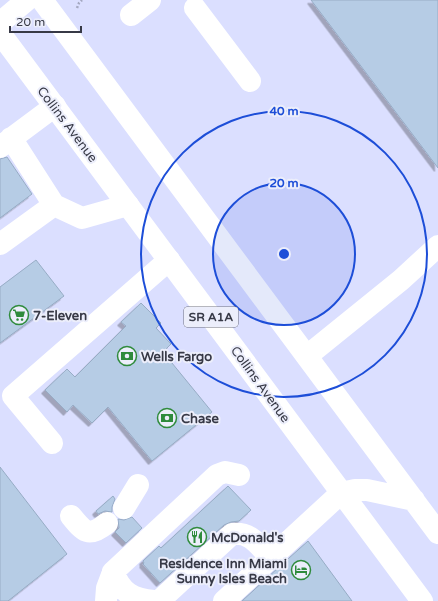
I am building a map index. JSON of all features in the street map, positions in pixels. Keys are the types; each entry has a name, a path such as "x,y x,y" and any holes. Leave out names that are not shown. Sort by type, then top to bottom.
{"main road":[{"path":"0,23 27,0"},
{"path":"42,0 438,533"},
{"path":"131,15 150,0"},
{"path":"195,8 250,80"},
{"name":"Collins Avenue","path":"0,33 422,601"},
{"path":"55,106 5,142 54,205 82,218 128,206"},
{"path":"0,244 54,205"},
{"path":"307,356 401,280 438,246"},
{"path":"52,443 13,396 169,260"},
{"path":"106,601 107,588 113,572 217,475 225,472 238,476"},
{"path":"124,508 138,485"},
{"path":"224,601 341,493 356,490 367,490 414,500"},
{"path":"71,516 81,528 89,532 98,531 107,523"},
{"path":"158,601 232,534 239,533 249,535 271,558"},
{"path":"113,572 118,585 128,593 142,600 154,601"}],"building":[{"path":"311,0 438,0 438,168"},
{"path":"7,157 32,194 0,218 0,159"},
{"name":"7-Eleven","path":"36,260 64,296 0,343 0,287"},
{"path":"141,303 161,323 156,328 171,344 163,352 212,412 152,461 108,407 92,423 73,405 67,412 45,390 67,369 75,377 126,326 121,322"},
{"path":"0,467 67,554 8,601 0,601"},
{"name":"McDonald's","path":"228,486 251,510 239,521 224,525 160,583 143,564 143,561 159,546 161,548"},
{"path":"113,496 115,499 112,512 105,511 98,514 96,511"},
{"path":"132,517 142,528 126,543 115,532 119,528 118,519 124,520"},
{"name":"Residence Inn Miami Sunny Isles Beach","path":"308,541 352,601 242,601 279,567"}],"place":[{"name":"7-Eleven","path":"19,315"},
{"name":"Wells Fargo","path":"127,356"},
{"name":"Chase","path":"167,418"},
{"name":"McDonald's","path":"197,537"},
{"name":"Residence Inn Miami Sunny Isles Beach","path":"301,570"}]}
